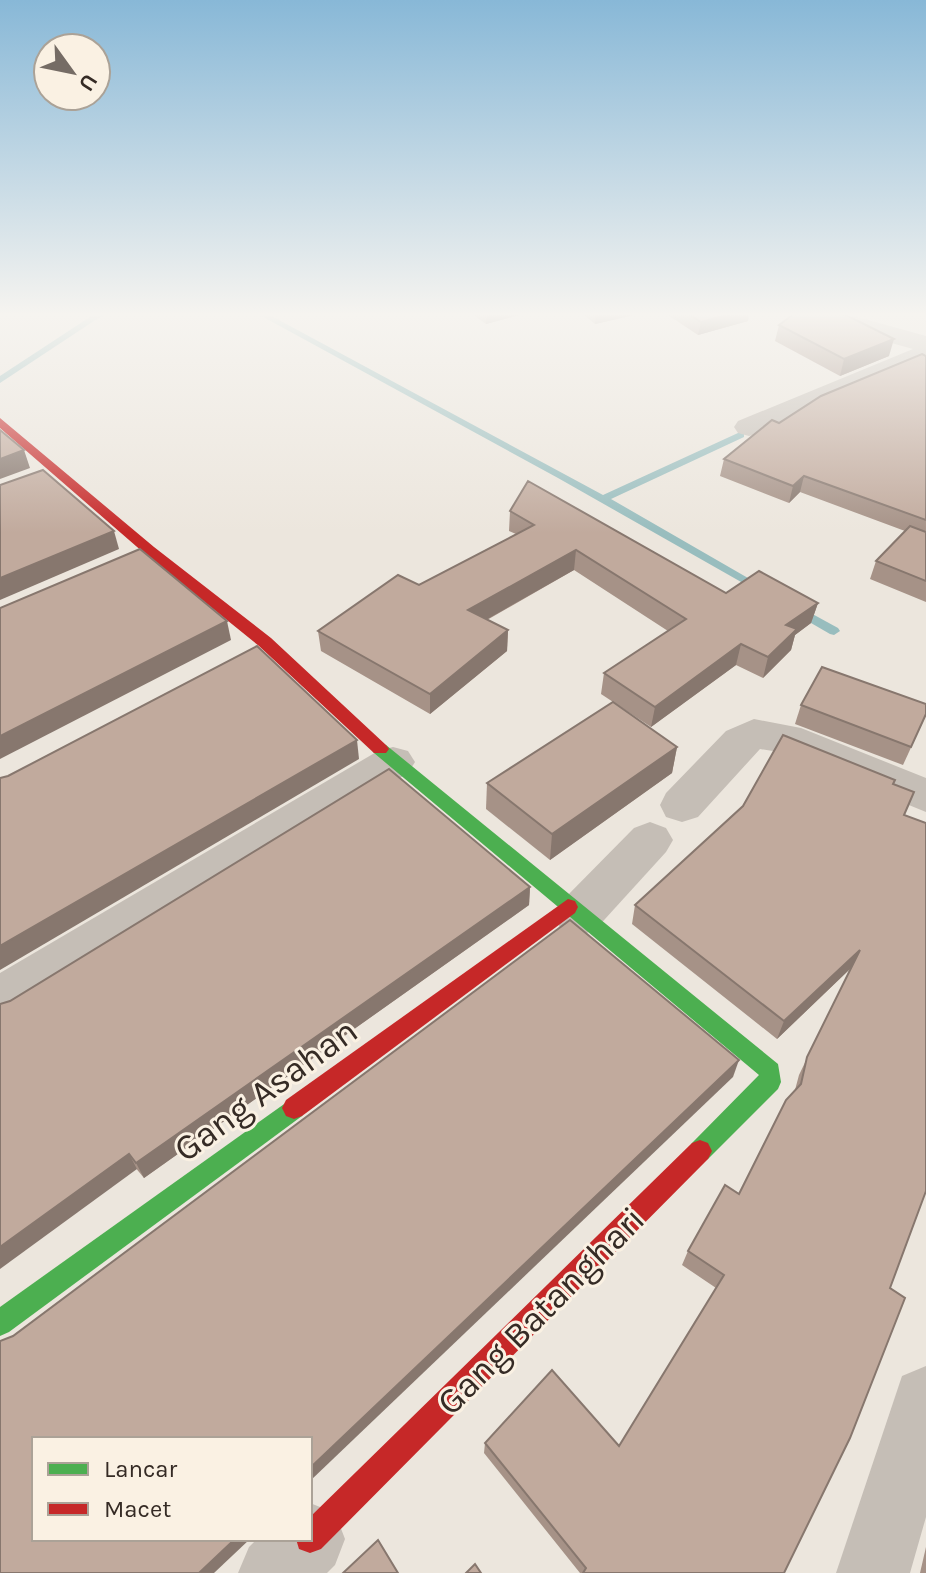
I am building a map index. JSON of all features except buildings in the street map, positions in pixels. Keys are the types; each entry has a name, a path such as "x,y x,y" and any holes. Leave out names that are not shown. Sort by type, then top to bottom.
{"street":[{"path":"749,427 846,386"},
{"path":"0,422 44,476 136,556 265,642 393,762 573,911 650,840"},
{"path":"223,664 265,642"},
{"path":"682,805 741,741 754,734 786,738 926,796"},
{"path":"0,1000 393,762"},
{"name":"Gang Batanghari","path":"312,1537 770,1082 770,1071 760,1060 573,911"},
{"name":"Gang Asahan","path":"0,1323 573,911"},
{"path":"873,1573 926,1400"},
{"name":"Gang Batanghari","path":"275,1573 308,1541"}],"waterway":[{"path":"396,386 761,589"},
{"path":"603,499 741,435"},
{"path":"796,609 834,631"}],"traffic: fast":[{"path":"380,749 770,1071 770,1082 700,1151"},
{"path":"0,1323 294,1108"}],"traffic: jam":[{"path":"0,422 149,550 265,642 380,749"},
{"path":"294,1108 568,907"},
{"path":"312,1536 700,1151"}]}
